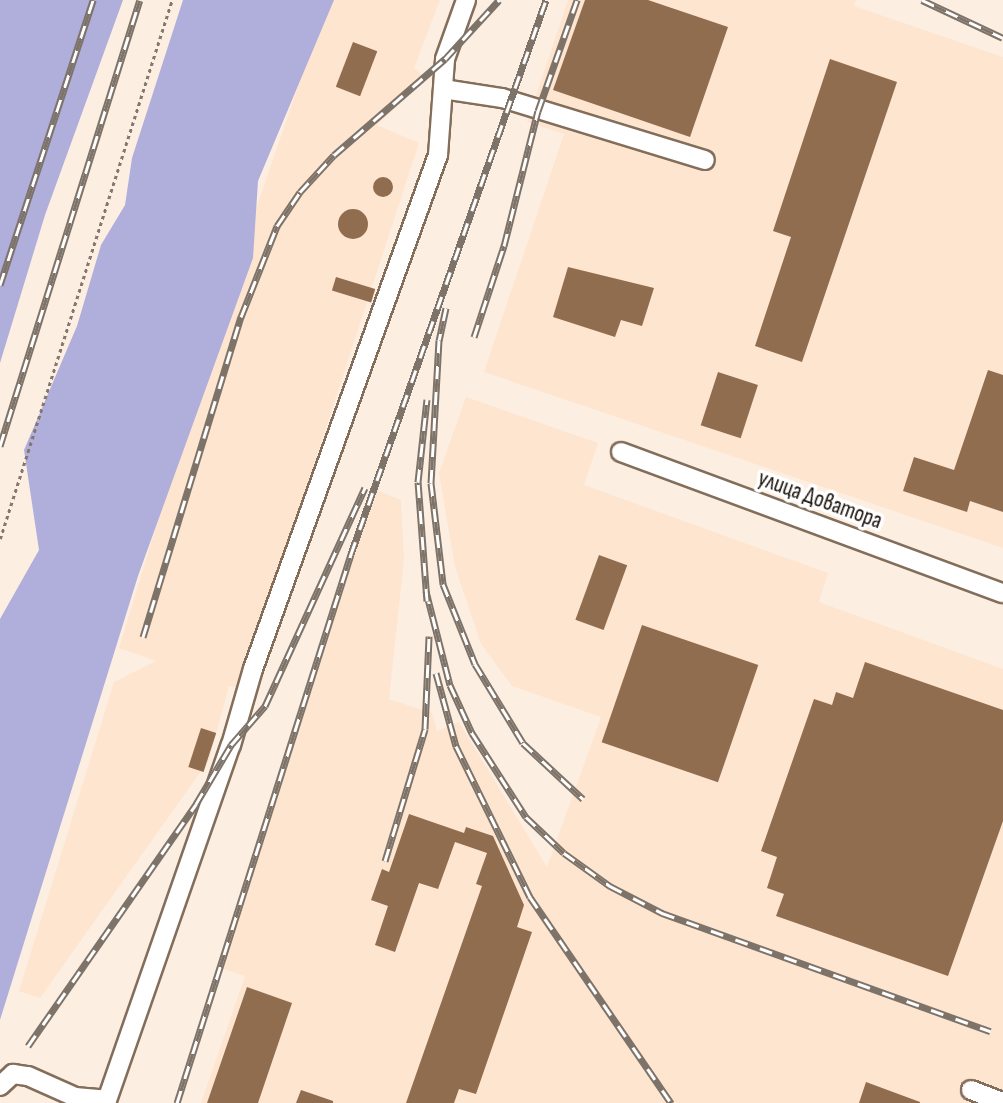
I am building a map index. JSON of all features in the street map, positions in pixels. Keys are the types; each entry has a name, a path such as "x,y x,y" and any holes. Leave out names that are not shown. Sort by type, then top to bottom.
{"street":[{"path":"0,1086 13,1074 28,1076 75,1097 106,1102 231,745 253,669 438,155 445,59 466,0"},
{"path":"443,89 502,98 705,160"},
{"name":"улица Доватора","path":"621,452 1003,593"},
{"path":"971,1090 1003,1102"}],"path":[{"path":"0,540 173,0"}],"shaded area":[{"path":"0,0 123,0 45,215 0,363"},
{"path":"183,0 334,0 258,181 253,258 138,576 0,1020 0,619 39,550 24,450 77,326 101,245 125,205 132,158"},
{"path":"328,0 440,0 414,68 427,79 377,125 419,143 241,688 229,686 209,760 40,998 19,991 114,682 156,661 119,648 234,272"},
{"path":"568,0 856,0 854,6 1003,57 1003,548 484,372 564,134 527,122"},
{"path":"466,397 598,443 584,485 828,573 819,602 1003,669 1003,1103 201,1103 245,976 218,967 376,490 401,500 404,559 389,699 432,713 437,731 459,722 547,867 601,717 512,686 481,644 455,567 439,473"}],"building":[{"path":"585,0 648,0 728,27 690,137 553,90"},
{"path":"353,42 377,51 360,96 336,87"},
{"path":"830,59 897,82 802,362 755,346 791,237 773,231"},
{"path":"383,177 390,180 393,187 390,194 383,197 376,194 373,187 376,180"},
{"path":"353,209 364,213 368,224 364,235 353,239 342,235 338,224 342,213"},
{"path":"568,267 654,288 642,326 621,320 615,337 553,317"},
{"path":"336,277 375,289 371,302 332,290"},
{"path":"988,370 1003,375 1003,512 970,501 967,512 903,491 914,457 954,470"},
{"path":"718,372 758,385 741,438 701,425"},
{"path":"599,555 627,565 604,630 575,620"},
{"path":"642,625 758,665 718,782 602,742"},
{"path":"865,662 1003,710 1003,821 948,976 776,916 784,894 767,888 777,857 761,851 814,699 832,705 836,692 853,698"},
{"path":"201,728 216,733 204,772 188,767"},
{"path":"409,814 464,833 466,827 493,836 524,905 517,927 532,932 476,1094 459,1089 454,1103 406,1103 482,886 476,884 487,853 455,842 438,889 419,883 395,952 375,945 388,906 371,900 382,869 389,872"},
{"path":"247,987 292,1003 258,1103 207,1103"},
{"path":"866,1082 920,1102 920,1103 859,1103"},
{"path":"301,1090 333,1101 333,1103 296,1103"}],"railway":[{"path":"0,285 93,0"},
{"path":"0,446 140,0"},
{"path":"143,637 241,317 277,226 300,192 334,155 445,59 499,0"},
{"path":"177,1103 351,554 546,0"},
{"path":"474,337 504,246 538,111 577,0"},
{"path":"922,0 1003,38"},
{"path":"446,308 439,340 431,483 443,584 475,664 523,743 583,799"},
{"path":"427,399 418,482 427,601"},
{"path":"28,1046 196,804 231,745 265,706 365,488"},
{"path":"426,591 450,685 472,733 526,817 564,853 610,886 662,913 990,1031"},
{"path":"385,861 425,729 429,636"},
{"path":"436,673 456,746 530,897 671,1103"}]}
